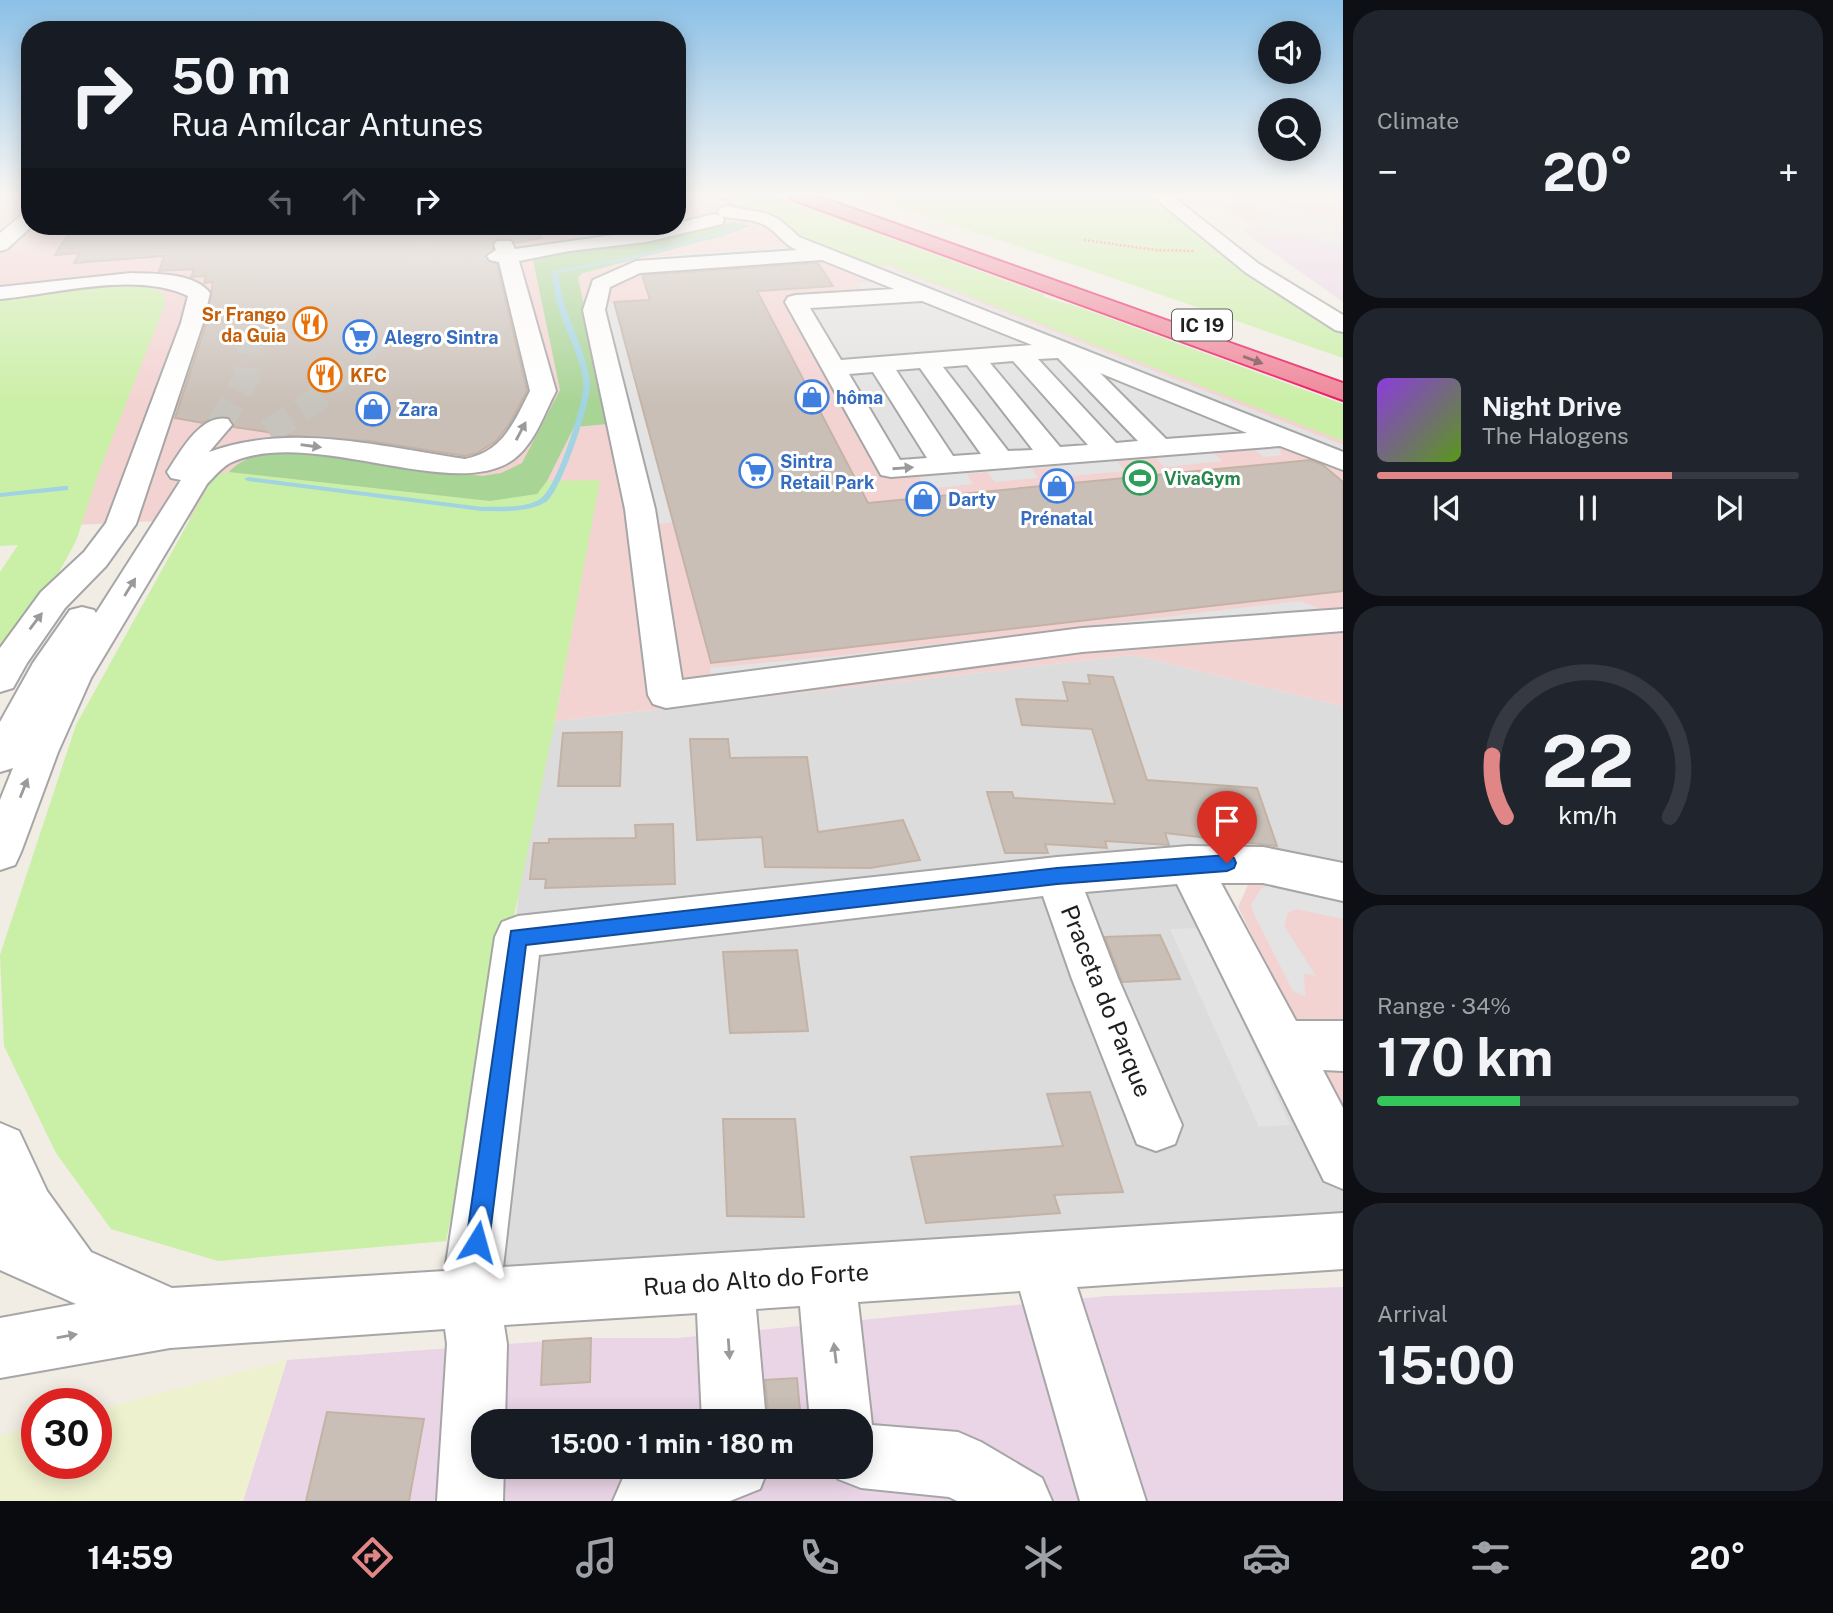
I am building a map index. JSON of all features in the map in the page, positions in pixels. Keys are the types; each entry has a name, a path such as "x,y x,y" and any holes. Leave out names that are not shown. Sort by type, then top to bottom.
{"highway":[{"name":"IC 19","path":"991,265 1343,392"},
{"name":"IC 19","path":"1034,265 1343,374"}],"street":[{"path":"220,457 260,447 296,444 465,467 499,460 509,453 543,390 509,265"},
{"path":"664,265 636,267 600,284 594,310 639,509 666,695 1082,639 1343,620"},
{"path":"832,265 850,289 924,294"},
{"path":"853,265 966,310 1015,341 1109,452"},
{"path":"1248,265 1343,325"},
{"path":"1272,265 1343,312"},
{"path":"881,276 850,289 796,302 891,469 1284,438"},
{"path":"0,293 131,278 166,283 174,288 177,300 119,474 95,559 61,627 51,663"},
{"path":"815,334 966,310"},
{"path":"815,334 847,343"},
{"path":"956,334 1064,350 1343,462"},
{"path":"834,368 972,357 1015,341"},
{"path":"1064,350 1159,448"},
{"path":"972,357 1052,456"},
{"path":"135,541 182,381 192,359"},
{"path":"926,360 1000,460"},
{"path":"880,364 945,464"},
{"path":"1146,383 1212,443"},
{"path":"0,757 51,663 191,456 219,425"},
{"path":"0,852 39,752 74,677 195,480 220,457 242,443 268,432"},
{"path":"0,679 52,600 95,559"},
{"path":"1189,864 1343,1162"},
{"path":"470,1501 477,1344 470,1298 518,937 1057,876 1189,864 1263,865 1343,882"},
{"name":"Praceta do Parque","path":"1057,876 1095,979 1157,1125"},
{"path":"1284,1045 1343,1046"},
{"path":"0,1150 27,1211 71,1272"},
{"path":"0,1241 170,1318"},
{"name":"Rua do Alto do Forte","path":"0,1348 170,1318 1343,1241"},
{"path":"1040,1261 1113,1501"},
{"path":"826,1275 841,1409"},
{"path":"724,1281 733,1409"},
{"path":"873,1457 958,1465 1019,1501"},
{"path":"646,1501 673,1487 697,1479"}],"shaded area":[{"path":"0,265 927,265 1343,424 1343,706 1133,655 555,721 596,500 32,527 0,307"},
{"path":"1291,265 1343,265 1343,302"},
{"path":"889,267 1343,445 1343,454 1270,427 1282,455 1263,457 1252,447 1212,451 1222,461 1164,467 1155,457 1117,461 1125,471 1061,477 1052,467 1032,469 1038,478 995,482 987,472 967,474 973,484 927,489 920,478 900,463 808,306 865,294 857,283 882,282 878,271"},
{"path":"614,302 673,522 657,524 602,303"},
{"path":"1300,601 1319,608 711,675 710,668 845,655"},
{"path":"1133,655 1343,706 1343,882 1189,864 1343,1162 1343,1241 470,1298 529,808 555,721"},
{"path":"1252,876 1343,895 1343,1118 1238,907"},
{"path":"1268,886 1343,900 1343,919 1296,909 1288,913 1284,926 1316,976 1304,973 1305,996 1293,991 1253,912 1251,904 1261,889"},
{"path":"1197,928 1290,1125 1259,1127 1170,929"},
{"path":"1343,1287 1343,1501 243,1501 287,1360 591,1338 677,1338 1107,1296"}],"green space":[{"path":"534,265 613,265 583,273 578,277 608,424 574,427 547,481 537,494 490,501 229,472 246,460 281,451 482,476 501,473 522,463 560,390"},
{"path":"863,265 883,265 872,269"},
{"path":"889,265 964,265 1045,295 1044,297 1076,306 1343,404 1343,441"},
{"path":"1074,265 1239,265 1343,331 1343,358"},
{"path":"130,283 153,288 164,295 165,304 99,472 76,541 42,603 0,664 0,572 18,545 0,546 0,300"},
{"path":"229,472 490,501 537,494 547,481 600,480 555,721 446,1241 218,1261 111,1229 56,1153 4,1046 0,955 76,725 214,476"},
{"path":"287,1360 243,1501 0,1501 0,1435 21,1430 21,1479 112,1479 112,1406"}],"building":[{"name":"Alegro Sintra","path":"161,265 497,265 527,391 510,423 496,441 477,453 465,456 369,441 294,436 234,427 228,416 217,416 203,423 175,418 206,324 213,282 204,283 206,276 191,277 194,269 159,271"},
{"name":"Sintra Retail Park","path":"819,265 833,286 757,291 868,503 1310,460 1323,465 1343,482 1343,591 711,663 614,302 650,300 642,275"},
{"path":"1088,675 1113,677 1147,780 1257,788 1277,846 1165,833 1169,845 1105,841 1107,848 1045,844 1048,853 1005,853 987,792 1012,792 1014,798 1115,804 1092,729 1022,725 1016,699 1068,701 1063,682 1090,684"},
{"path":"622,732 620,786 558,786 563,733"},
{"path":"690,739 728,739 730,758 807,757 818,832 903,820 920,860 870,868 765,867 762,837 697,840"},
{"path":"673,824 675,884 545,888 546,879 530,879 534,843 549,843 549,839 636,838 635,825"},
{"path":"1160,935 1180,979 1122,982 1105,937"},
{"path":"797,950 808,1031 730,1033 723,952"},
{"path":"1090,1092 1123,1192 1054,1195 1060,1213 926,1223 911,1157 1063,1146 1047,1094"},
{"path":"723,1119 795,1119 804,1217 727,1216"},
{"path":"591,1338 590,1382 541,1385 543,1341"},
{"path":"797,1378 800,1409 768,1409 765,1380"},
{"path":"327,1412 424,1419 409,1501 306,1501"}],"waterway":[{"path":"248,479 482,509 517,508 543,501 553,489 565,460 583,407 587,385 559,299 555,272 592,265"},
{"path":"0,495 65,488"}],"tunnel":[{"path":"373,340 376,337"},
{"path":"268,432 317,399 375,339"},
{"path":"219,425 247,377 252,341"}],"place":[{"name":"Sr Frango da Guia","path":"310,324"},
{"name":"Alegro Sintra","path":"360,337"},
{"name":"KFC","path":"325,375"},
{"name":"hôma","path":"812,397"},
{"name":"Zara","path":"373,409"},
{"name":"Sintra Retail Park","path":"756,471"},
{"name":"VivaGym","path":"1140,478"},
{"name":"Prénatal","path":"1057,486"},
{"name":"Darty","path":"923,499"}],"route":[{"path":"477,1242 518,937 1057,876 1227,863"}]}
